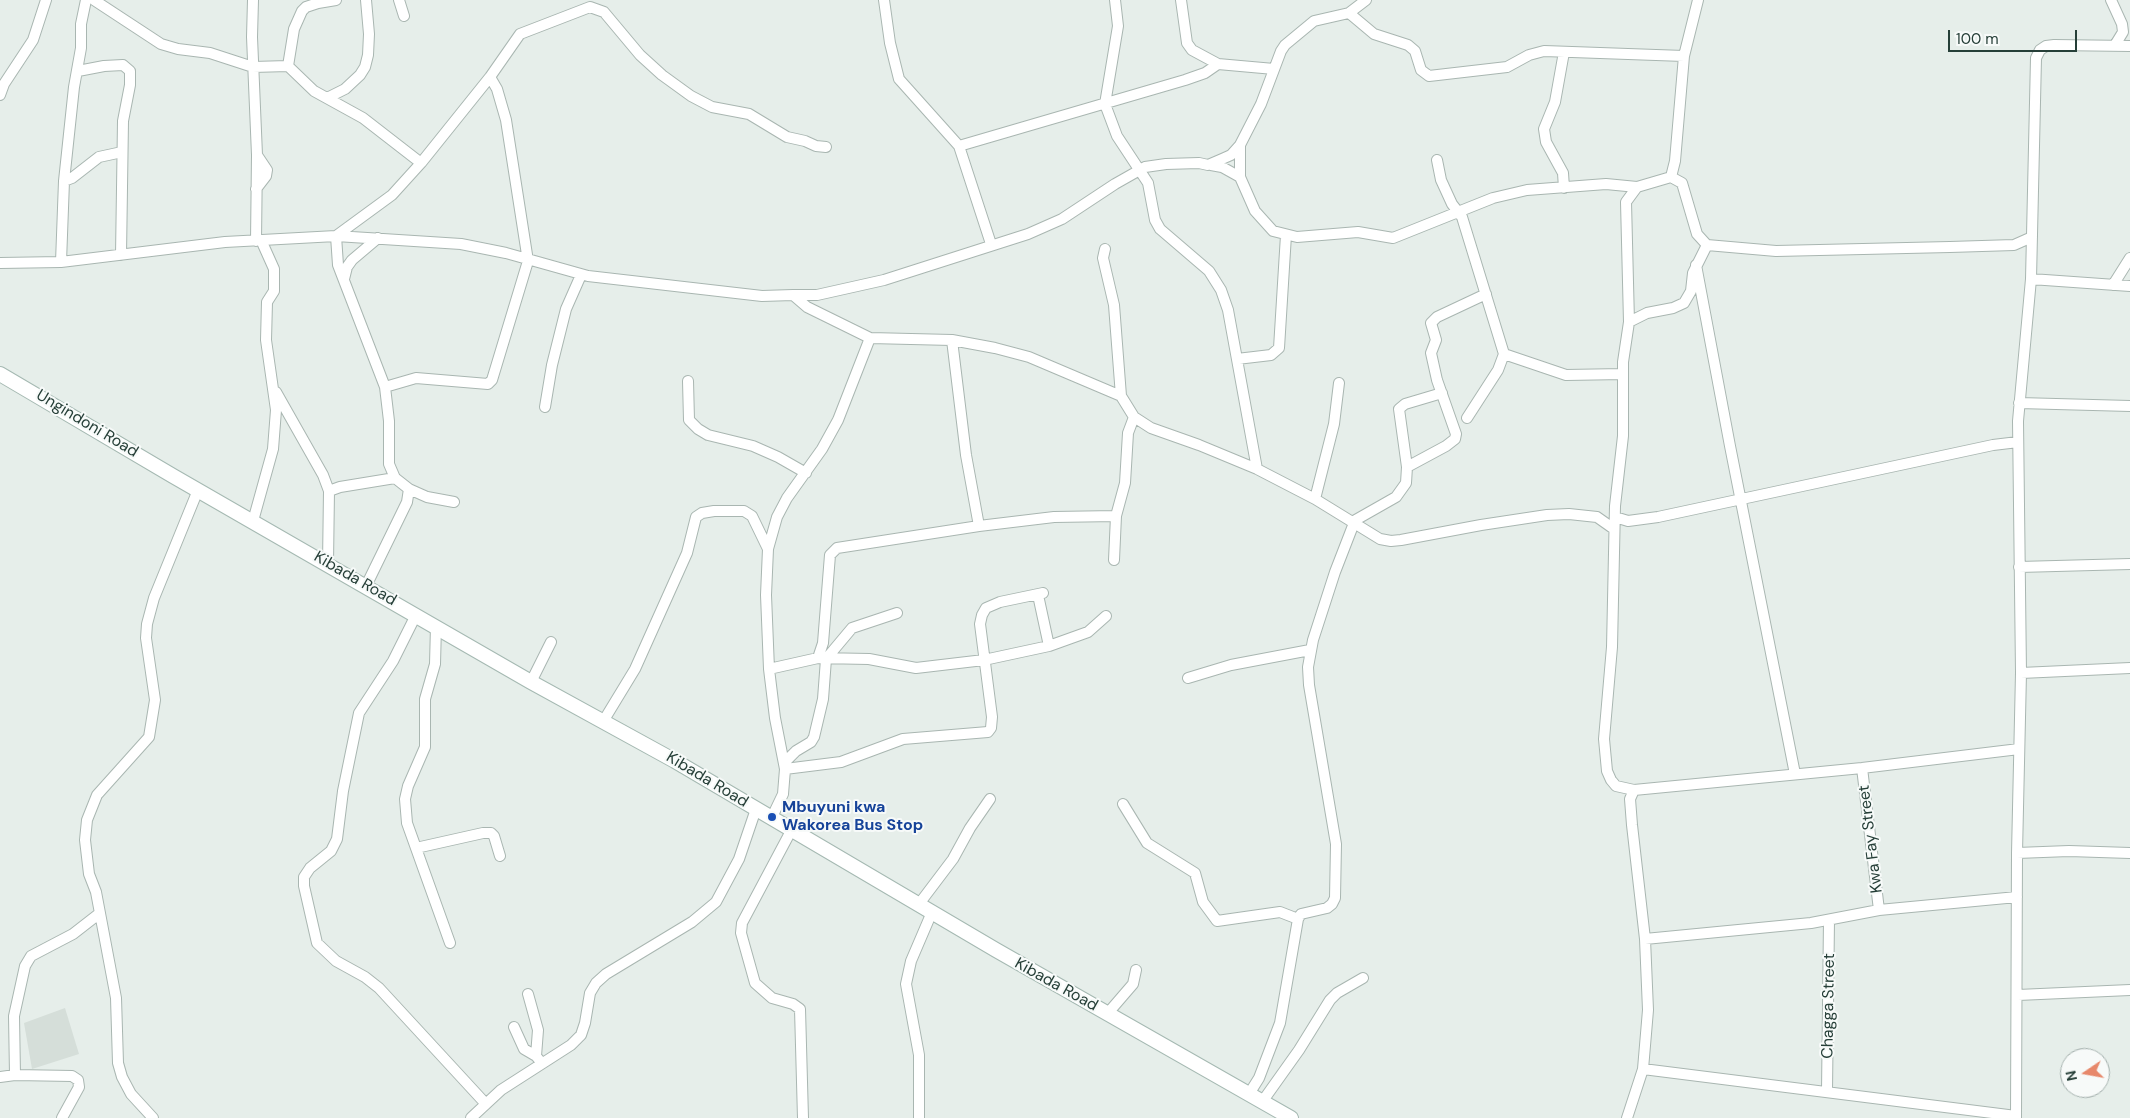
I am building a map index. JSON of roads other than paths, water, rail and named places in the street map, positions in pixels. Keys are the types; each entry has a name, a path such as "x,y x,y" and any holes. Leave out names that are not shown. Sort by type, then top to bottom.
{"main road":[{"name":"Ungindoni Road","path":"0,374 173,476"},
{"name":"Kibada Road","path":"173,476 328,563 531,682 604,720 1290,1118"}],"street":[{"path":"0,95 4,84 32,40 46,0"},
{"path":"61,262 64,181 74,87 78,72 81,24 86,0"},
{"path":"94,0 160,44 178,49 210,53 253,67 288,66 314,91 363,118 421,163"},
{"path":"253,0 258,240 274,269 274,291 267,302 266,340 276,410 273,449 253,521"},
{"path":"288,66 294,29 302,11 312,5 336,0"},
{"path":"327,98 345,89 360,75 365,67 369,34 366,0"},
{"path":"399,0 404,16"},
{"path":"1115,0 1118,26 1105,104 1117,136 1148,183 1154,220 1160,229 1209,271 1221,290 1228,310 1257,469"},
{"path":"1181,0 1187,42 1192,50 1218,64 1274,69"},
{"path":"1208,165 1231,155 1240,145 1261,104 1285,45 1314,21 1349,13 1366,0"},
{"path":"1671,177 1675,161 1684,56 1698,0"},
{"path":"2111,0 2122,24 2123,32 2114,45"},
{"path":"886,1 898,79 959,146 991,244"},
{"path":"336,236 392,195 421,163 490,77 520,34 590,7 595,7 604,12 640,55 662,75 691,96 712,107 749,114 787,137 805,141 816,146 826,147"},
{"path":"1349,13 1374,34 1408,45 1415,51 1422,70 1429,76 1507,67 1536,53 1564,52 1684,56"},
{"path":"1643,1069 1827,1091 2016,1117 2018,995 2017,853 2021,674 2018,442 2019,403 2031,279 2036,58 2040,50 2054,44 2130,46"},
{"path":"1564,52 1555,102 1544,129 1546,142 1563,173 1564,188"},
{"path":"959,146 1185,80 1205,73 1218,64"},
{"path":"78,72 104,66 123,65 130,71 122,152 121,255"},
{"path":"385,387 416,378 488,384 492,380 528,261 506,120 497,89 490,77"},
{"path":"1240,145 1240,176 1259,216 1273,231 1286,235 1308,236 1358,232 1393,238 1493,198 1526,190 1606,184 1637,186 1671,177 1682,183 1697,234 1707,245 1776,251 2014,245 2032,237"},
{"path":"64,181 72,178 99,157 122,152"},
{"path":"1437,160 1441,180 1462,217 1504,354 1498,370 1467,418"},
{"path":"0,263 61,262 225,242 258,240 336,236 415,239 461,244 506,254 581,275 762,296 817,295 884,280 991,244 1028,234 1062,219 1138,170 1166,164 1199,163 1222,167 1240,176"},
{"path":"1637,186 1626,202 1629,322 1623,362 1623,436 1615,506 1612,647 1604,739 1607,771 1616,786 1634,790 1862,768 2019,749"},
{"path":"1237,359 1271,355 1280,348 1286,235"},
{"path":"336,236 338,264 385,387 389,421 389,464 395,478 409,489 427,497 454,502"},
{"path":"344,279 352,260 378,238"},
{"path":"1629,322 1640,316 1673,308 1684,303 1692,291 1693,273 1707,245"},
{"path":"1105,249 1103,258 1114,305 1122,396 1134,417 1151,428 1257,469 1314,499 1372,535 1391,541 1546,515 1569,514 1597,517 1614,530"},
{"path":"2113,285 2130,258"},
{"path":"1696,265 1795,774"},
{"path":"545,407 552,365 566,309 581,275"},
{"path":"2031,279 2130,286"},
{"path":"1406,467 1446,446 1455,439 1456,434 1437,380 1431,353 1436,340 1431,323 1437,317 1486,294"},
{"path":"794,295 807,307 870,338 952,340 1012,352 1122,396"},
{"path":"772,817 783,794 784,766 768,669 766,595 768,549 777,517 787,498 822,449 838,420 870,338"},
{"path":"952,340 966,455 980,526"},
{"path":"1504,354 1566,375 1623,374"},
{"path":"688,381 689,420 698,429 708,435 753,446 778,457 806,473"},
{"path":"1314,499 1334,424 1339,383"},
{"path":"274,389 323,475 329,491 328,563"},
{"path":"1249,1094 1259,1078 1280,1024 1298,919 1301,914 1327,908 1336,898 1336,844 1309,685 1308,667 1310,650 1353,522 1396,497 1406,483 1406,467 1399,409 1404,404 1442,393"},
{"path":"2019,403 2130,406"},
{"path":"1114,560 1116,516 1125,483 1128,434 1134,417"},
{"path":"1615,517 1628,521 1651,518 1993,445 2018,442"},
{"path":"329,491 340,487 395,478"},
{"path":"366,586 407,502 409,489"},
{"path":"153,1118 131,1094 122,1077 118,1063 116,998 96,892 89,874 85,840 87,820 97,795 149,737 155,700 146,638 147,624 154,598 198,490"},
{"path":"1597,517 1615,506"},
{"path":"604,720 635,668 687,553 696,517 702,513 714,511 744,511 752,516 768,549"},
{"path":"784,766 796,751 811,742 814,737 823,699 822,659 830,555 837,548 980,526 1054,517 1116,516"},
{"path":"2019,567 2130,564"},
{"path":"784,766 841,762 903,740 988,732 991,728 992,717 980,624 986,608 1000,602 1040,594 1049,646"},
{"path":"822,659 852,628 896,613"},
{"path":"416,615 393,661 359,712 343,791 337,839 331,851 310,868 304,877 304,886 317,943 336,961 365,977 379,988 485,1103"},
{"path":"768,669 822,659 869,659 916,668 984,660 1049,646 1088,632 1106,616"},
{"path":"436,626 435,664 425,699 424,748 408,786 406,799 408,822 450,942"},
{"path":"531,682 551,642"},
{"path":"1188,678 1231,665 1310,650"},
{"path":"2021,674 2130,668"},
{"name":"Kwa Fay Street","path":"1862,768 1879,910"},
{"path":"1628,1118 1643,1069 1648,1010 1645,939 1630,799 1634,790"},
{"path":"919,904 953,859 970,828 990,799"},
{"path":"1123,804 1147,843 1195,873 1203,902 1217,920 1280,912 1298,919"},
{"path":"474,1117 485,1103 539,1060 571,1045 581,1036 590,993 596,983 606,974 692,922 716,902 739,858 756,809"},
{"path":"792,829 742,923 741,933 755,983 772,998 793,1004 800,1009 802,1118"},
{"path":"416,848 483,833 491,833 494,836 500,856"},
{"path":"2017,853 2069,851 2130,853"},
{"path":"1645,939 1712,934 1829,920 1879,910 2017,897"},
{"path":"920,1118 919,1055 906,984 911,961 932,912"},
{"path":"16,1075 14,1016 25,966 31,956 73,934 100,913"},
{"name":"Chagga Street","path":"1827,1091 1829,920"},
{"path":"1108,1013 1133,984 1136,970"},
{"path":"1262,1102 1299,1050 1330,1000 1337,993 1363,978"},
{"path":"2018,995 2130,990"},
{"path":"528,994 538,1030 539,1060"},
{"path":"514,1027 524,1049 539,1060"},
{"path":"0,1077 16,1075 72,1076 78,1080 79,1087 62,1118"}],"place":[{"name":"Mbuyuni kwa Wakorea Bus Stop","path":"772,817"}]}
